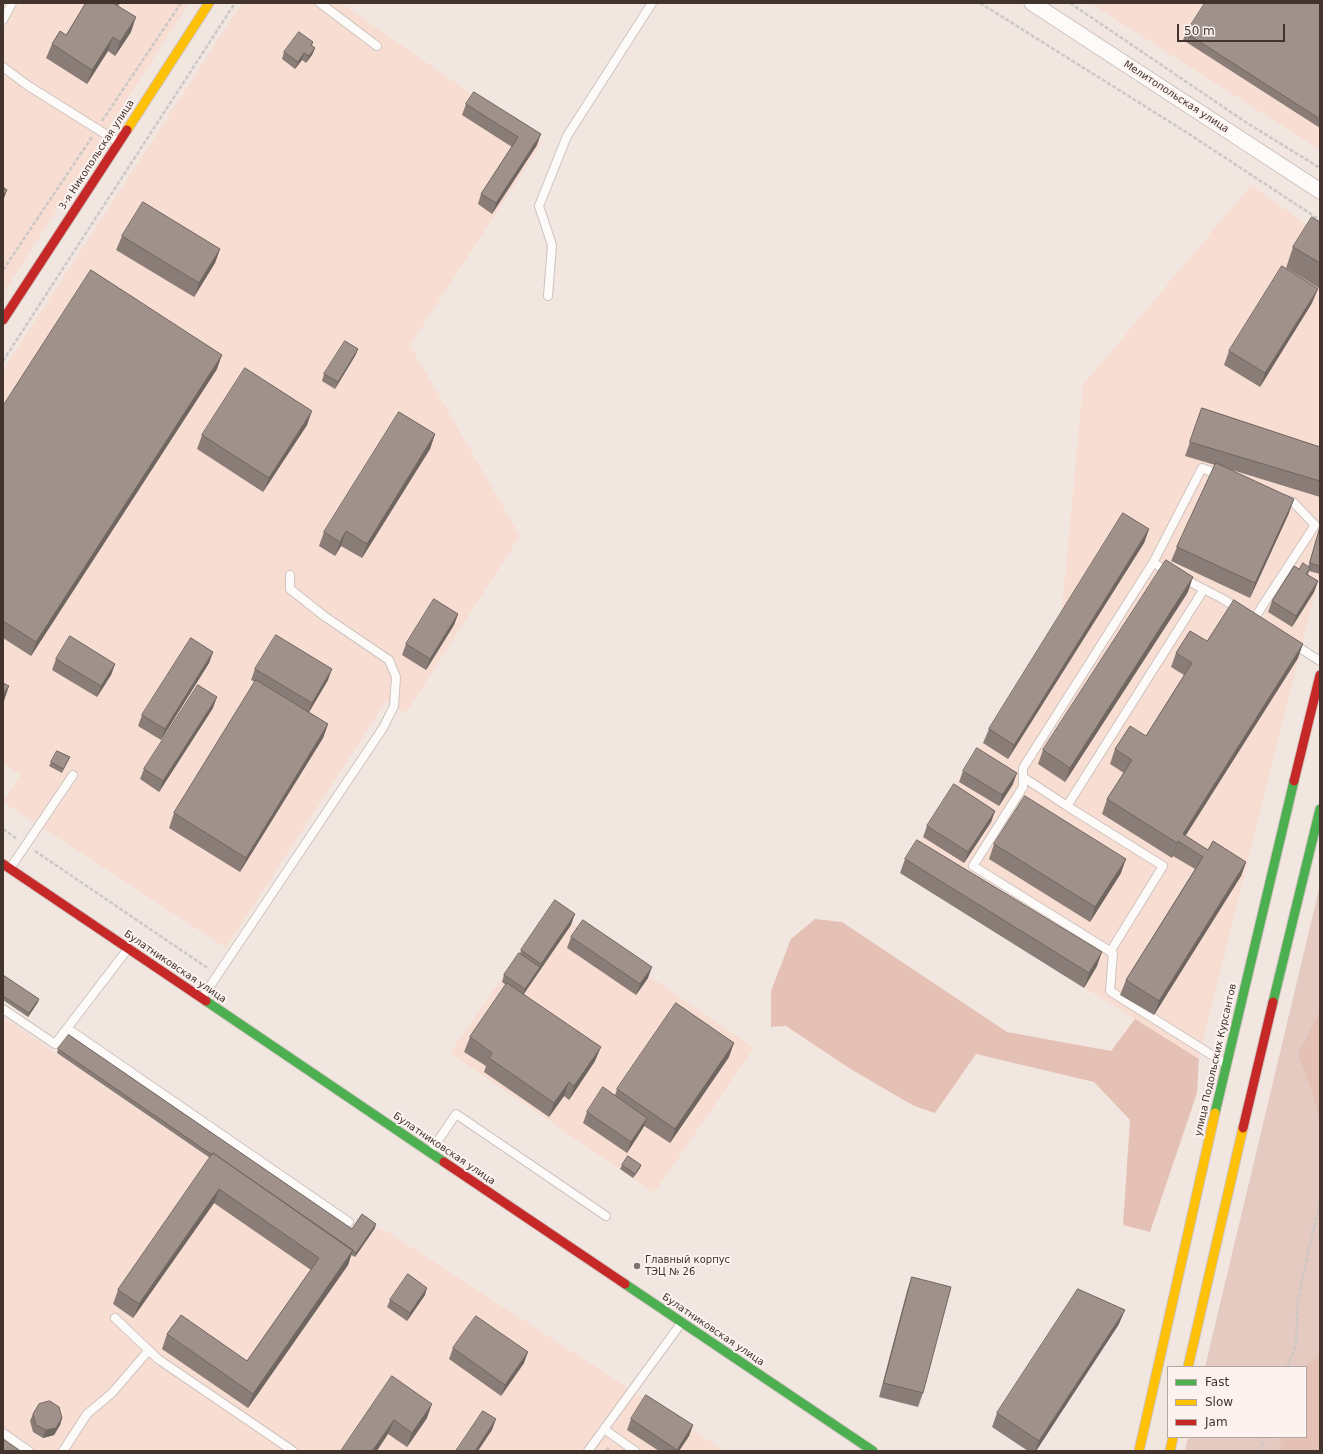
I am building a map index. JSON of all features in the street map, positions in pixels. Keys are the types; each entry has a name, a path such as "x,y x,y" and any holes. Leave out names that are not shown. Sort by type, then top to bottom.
{"street":[{"name":"3-я Никопольская улица","path":"3,320 209,3"},
{"name":"Мелитопольская улица","path":"1032,3 1320,191"},
{"name":"улица Подольских Курсантов","path":"1139,1451 1172,1297 1226,1064 1320,675"},
{"path":"1188,1366 1206,1282 1320,808"},
{"name":"Булатниковская улица","path":"7,867 873,1451"},
{"path":"1170,1451 1173,1438"}],"lane":[{"path":"3,20 12,3"},
{"path":"320,3 377,46"},
{"path":"548,296 552,245 539,206 567,136 652,3"},
{"path":"3,66 27,85 118,142"},
{"path":"1226,1064 1110,991 1113,953 973,866 1023,787 1023,768 1153,563 1202,468 1230,478"},
{"path":"1153,563 1204,589 1257,621 1315,525 1293,502 1279,497"},
{"path":"201,998 218,975 383,728 394,706 396,677 389,660 324,616 290,589 290,575"},
{"path":"1067,806 1204,589"},
{"path":"1285,639 1320,661"},
{"path":"7,867 26,845 73,775"},
{"path":"1023,777 1163,866 1110,952"},
{"path":"3,1009 55,1044 128,948"},
{"path":"67,1028 349,1222"},
{"path":"430,1152 456,1114 606,1216"},
{"path":"115,1318 158,1359 292,1451"},
{"path":"588,1451 682,1322"},
{"path":"63,1451 87,1414 112,1393 149,1350"},
{"path":"604,1430 635,1451"},
{"path":"3,1433 29,1451"}],"path":[{"path":"3,361 235,3"},
{"path":"980,3 1186,132 1320,220"},
{"path":"1070,3 1247,123 1320,168"},
{"path":"3,829 218,975"},
{"path":"1288,1366 1296,1346 1298,1298 1320,1202"},
{"path":"1261,1451 1264,1438"}],"shaded area":[{"path":"3,3 189,3 3,294"},
{"path":"242,3 341,3 542,143 410,345 520,536 406,713 386,701 226,948 3,802 20,775 3,763 3,370"},
{"path":"1090,3 1320,3 1320,150 1151,42"},
{"path":"1251,185 1320,234 1320,574 1199,1059 900,873 1061,619 1083,385"},
{"path":"1320,885 1320,1451 1185,1451 1188,1438 1307,1438 1307,1366 1205,1366"},
{"path":"550,908 754,1048 654,1193 450,1053"},
{"path":"815,919 842,922 1007,1032 1111,1051 1135,1019 1199,1059 1197,1093 1150,1232 1123,1225 1130,1120 1094,1082 976,1054 935,1113 914,1106 849,1068 786,1026 771,1027 771,991 791,939"},
{"path":"1320,1011 1320,1131 1317,1106 1298,1054"},
{"path":"3,1017 354,1257 375,1228 385,1230 725,1451 3,1451"},
{"path":"1320,1356 1320,1451 1278,1451 1283,1438 1307,1438 1307,1366 1304,1366"}],"building":[{"path":"86,3 113,3 136,17 120,42 113,37 92,70 52,44 60,31 66,35"},
{"path":"1205,3 1320,3 1320,119 1186,33"},
{"path":"299,32 313,42 311,45 315,48 309,56 304,53 298,62 284,52"},
{"path":"474,92 541,134 496,203 481,194 518,137 466,104"},
{"path":"3,187 7,190 3,196"},
{"path":"143,202 220,249 199,283 122,236"},
{"path":"1312,217 1320,222 1320,263 1293,247"},
{"path":"1282,266 1318,289 1265,373 1229,351"},
{"path":"91,270 222,355 36,642 3,621 3,406"},
{"path":"345,341 358,349 338,382 324,374"},
{"path":"245,368 312,411 269,478 202,435"},
{"path":"1202,408 1320,447 1320,481 1190,442"},
{"path":"399,412 435,434 367,544 346,531 340,542 324,532"},
{"path":"1216,463 1294,499 1255,583 1177,547"},
{"path":"1123,513 1149,529 1014,745 989,729"},
{"path":"1320,527 1320,566 1310,563"},
{"path":"1166,560 1193,577 1070,768 1043,750"},
{"path":"1303,563 1310,568 1306,574 1318,581 1296,616 1272,601 1294,566 1299,569"},
{"path":"434,599 458,614 430,659 406,644"},
{"path":"1234,600 1303,644 1183,834 1208,850 1213,841 1246,862 1159,1001 1126,980 1203,857 1178,841 1177,843 1107,799 1132,760 1115,749 1130,726 1146,736 1192,663 1176,653 1190,631 1207,641"},
{"path":"276,635 332,669 312,703 255,669"},
{"path":"70,636 115,664 101,686 56,659"},
{"path":"191,638 213,652 165,729 142,715"},
{"path":"256,680 328,724 246,858 174,813"},
{"path":"3,683 9,686 3,695"},
{"path":"198,685 217,697 163,781 144,769"},
{"path":"977,748 1017,773 1002,795 963,771"},
{"path":"57,751 70,757 63,769 51,762"},
{"path":"954,784 995,811 968,852 927,826"},
{"path":"1025,796 1126,859 1095,907 994,844"},
{"path":"917,840 1102,952 1089,973 905,859"},
{"path":"555,900 575,914 541,964 521,950"},
{"path":"583,920 652,967 640,984 571,937"},
{"path":"519,953 540,967 525,989 504,975"},
{"path":"3,975 39,999 29,1013 3,996"},
{"path":"507,983 601,1047 574,1086 569,1082 554,1103 489,1058 492,1053 470,1037"},
{"path":"676,1003 734,1043 675,1129 617,1089"},
{"path":"69,1035 352,1229 362,1214 376,1224 356,1253 213,1153 212,1155 58,1049"},
{"path":"603,1087 647,1118 631,1142 587,1112"},
{"path":"213,1153 353,1250 253,1394 167,1334 181,1315 247,1361 319,1258 219,1189 139,1304 118,1290"},
{"path":"628,1156 641,1165 635,1174 622,1165"},
{"path":"408,1274 427,1288 410,1313 390,1300"},
{"path":"912,1277 951,1287 923,1393 884,1383"},
{"path":"1078,1289 1125,1310 1039,1441 997,1413"},
{"path":"476,1316 528,1352 505,1385 453,1348"},
{"path":"392,1376 432,1404 412,1433 394,1420 372,1451 341,1451"},
{"path":"646,1395 693,1425 677,1450 631,1419"},
{"path":"50,1401 59,1407 62,1418 56,1428 46,1430 36,1425 33,1414 39,1404"},
{"path":"483,1411 496,1419 475,1451 456,1451"},
{"path":"3,1439 20,1451 3,1451"}],"traffic: fast":[{"path":"1215,1113 1294,781"},
{"path":"1273,1002 1320,809"},
{"path":"206,1001 444,1162"},
{"path":"625,1284 873,1451"}],"traffic: slow":[{"path":"127,130 209,3"},
{"path":"1139,1451 1215,1113"},
{"path":"1188,1366 1243,1128"},
{"path":"1170,1451 1173,1438"}],"traffic: jam":[{"path":"3,320 127,130"},
{"path":"1294,781 1320,675"},
{"path":"3,864 206,1001"},
{"path":"1243,1128 1273,1002"},
{"path":"444,1162 625,1284"}],"place":[{"name":"Главный корпус ТЭЦ № 26","path":"637,1266"}]}
